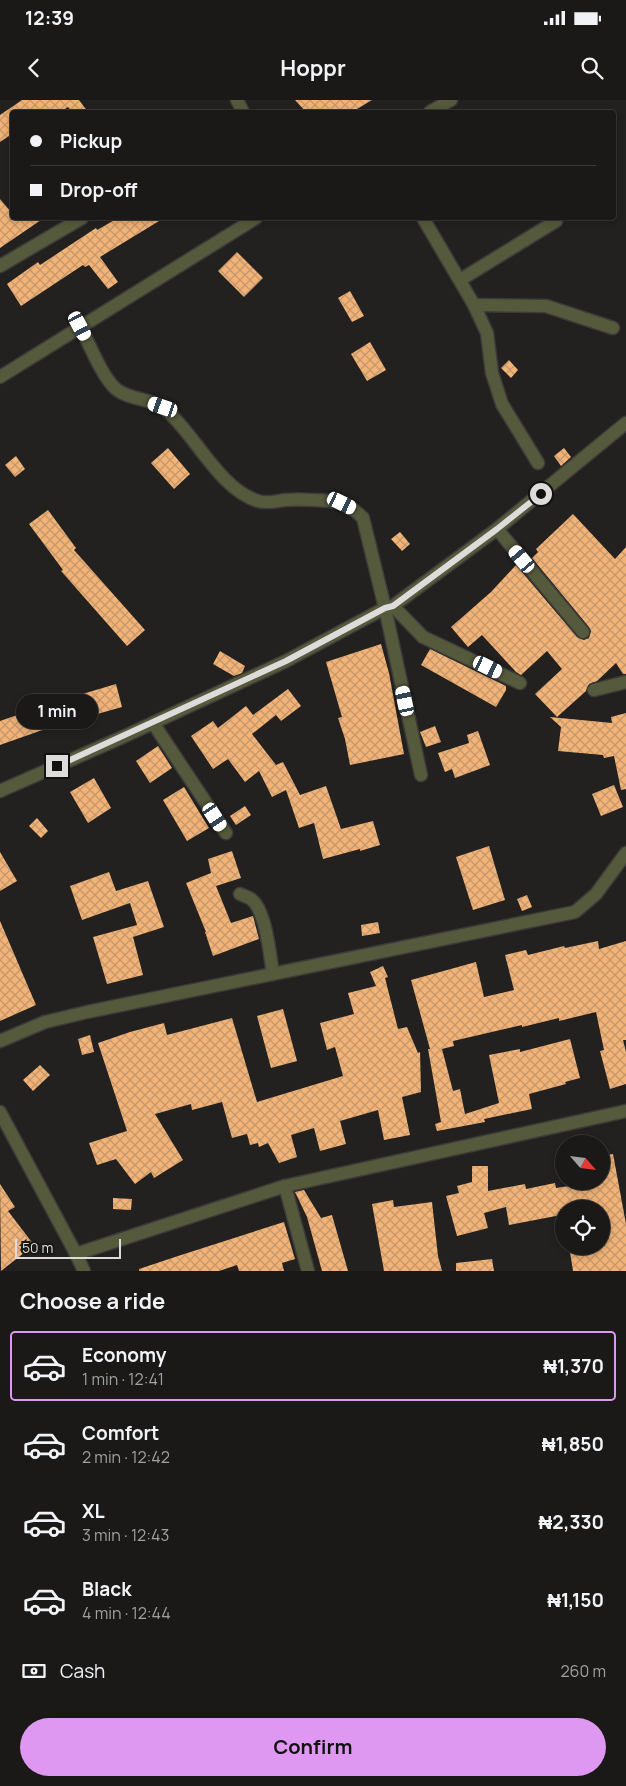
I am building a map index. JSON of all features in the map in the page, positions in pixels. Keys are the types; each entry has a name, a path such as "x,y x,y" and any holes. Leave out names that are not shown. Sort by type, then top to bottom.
{"street":[{"path":"434,110 451,100"},
{"path":"0,266 79,220"},
{"path":"0,377 253,220"},
{"path":"423,220 460,280 488,333 492,374 502,404 538,463"},
{"path":"460,280 556,221"},
{"path":"474,305 546,306 613,328"},
{"path":"80,326 105,375 116,388 124,393 163,407 176,419 228,482 245,496 260,502 288,500 342,503 364,518 389,607 421,775"},
{"path":"0,791 286,661 389,607 497,529 626,423"},
{"path":"497,529 584,632"},
{"path":"389,607 423,637 520,683"},
{"path":"594,690 626,682"},
{"path":"152,723 226,833"},
{"path":"0,1041 54,1020 575,912 596,894 626,854"},
{"path":"240,894 252,899 258,908 267,934 273,974"},
{"path":"76,1254 285,1186 626,1111"},
{"path":"0,1112 84,1271"},
{"path":"285,1186 308,1271"}],"building":[{"path":"22,100 79,100 86,110 70,110 68,107 63,110 10,110 10,135 0,142 0,115"},
{"path":"295,100 372,100 355,110 304,110"},
{"path":"0,199 10,211 10,220 41,220 0,248"},
{"path":"114,220 161,220 100,257 118,282 108,289 89,265 85,267 83,265 21,306 7,284 38,262 40,265 96,228 97,230"},
{"path":"237,252 263,278 244,297 218,271"},
{"path":"350,291 364,316 352,322 338,298"},
{"path":"370,342 386,370 367,381 351,354"},
{"path":"509,360 518,370 511,378 501,368"},
{"path":"168,448 190,474 174,489 151,463"},
{"path":"564,448 571,457 561,466 554,456"},
{"path":"16,456 25,469 15,477 5,465"},
{"path":"48,510 76,548 74,550 145,630 127,646 61,571 63,570 29,524"},
{"path":"573,514 615,559 626,547 626,674 623,674 616,663 597,681 589,684 586,691 557,717 535,694 562,669 547,651 521,675 482,635 468,647 451,627 491,592 516,565 577,637 584,640 589,638 591,631 589,627 532,558 538,552 536,549"},
{"path":"400,532 410,544 402,551 391,539"},
{"path":"381,644 389,673 404,754 350,765 345,739 338,718 342,717 326,662"},
{"path":"430,649 506,686 506,690 496,707 421,665"},
{"path":"220,651 245,666 242,673 234,676 213,664"},
{"path":"116,684 122,707 68,721 0,745 0,721"},
{"path":"288,689 301,706 281,721 276,715 252,734 276,765 283,762 300,795 326,786 341,829 373,821 380,845 323,859 314,823 299,828 286,790 272,797 259,771 245,782 228,759 213,769 191,736 213,721 218,728 246,706 253,715"},
{"path":"626,713 626,789 621,790 614,756 604,758 603,755 558,751 561,727 550,717 612,723 611,717"},
{"path":"435,726 441,742 426,747 420,732"},
{"path":"478,731 490,765 455,778 452,769 445,772 438,753 469,743 467,735"},
{"path":"158,746 172,768 150,783 136,761"},
{"path":"94,778 111,808 88,823 70,792"},
{"path":"614,785 623,807 601,816 592,794"},
{"path":"184,787 209,828 187,841 163,800"},
{"path":"245,806 251,815 236,825 230,816"},
{"path":"37,818 48,831 41,838 29,826"},
{"path":"489,846 505,900 473,910 456,857"},
{"path":"232,851 241,878 216,886 231,923 253,916 259,939 213,956 206,932 186,883 211,873 208,859"},
{"path":"0,852 17,881 0,891"},
{"path":"109,872 116,891 148,881 164,927 133,937 143,975 107,984 93,937 137,925 130,903 82,920 70,886"},
{"path":"527,895 532,907 522,911 517,899"},
{"path":"0,921 36,1005 0,1021"},
{"path":"378,922 380,933 362,936 361,925"},
{"path":"598,941 599,949 626,941 626,1040 623,1040 626,1052 626,1084 610,1089 600,1051 604,1050 596,1012 559,1021 559,1018 522,1027 522,1025 453,1041 454,1046 442,1049 453,1091 460,1089 465,1114 499,1103 489,1055 520,1049 520,1052 570,1039 580,1078 565,1082 566,1084 529,1094 532,1109 484,1119 485,1122 437,1131 435,1124 441,1122 428,1049 430,1049 411,980 476,962 484,997 514,990 505,955 526,950 528,955 564,946 565,948"},
{"path":"383,966 388,977 385,978 398,1029 407,1027 418,1053 420,1052 421,1092 402,1097 410,1135 384,1140 378,1110 340,1121 346,1144 320,1151 314,1128 291,1135 297,1157 279,1163 268,1143 259,1147 258,1143 250,1145 247,1134 232,1138 222,1102 192,1110 191,1104 155,1114 183,1160 154,1178 151,1172 135,1184 116,1159 97,1165 89,1143 127,1131 98,1043 164,1023 167,1035 232,1018 257,1102 343,1076 335,1047 327,1050 320,1023 354,1014 348,993 376,986 370,972"},
{"path":"283,1009 297,1061 271,1068 257,1016"},
{"path":"90,1035 94,1052 82,1055 78,1039"},
{"path":"40,1065 50,1075 33,1091 23,1080"},
{"path":"610,1154 613,1154 626,1224 626,1271 573,1271 570,1255 610,1255 610,1200 555,1200 555,1216 509,1225 506,1207 484,1213 488,1228 457,1236 446,1196 459,1193 457,1186 472,1182 472,1166 488,1166 488,1191 525,1184 526,1189 555,1183 555,1190 610,1190"},
{"path":"0,1184 15,1207 8,1211 34,1245 1,1271"},
{"path":"304,1190 321,1218 332,1215 348,1271 322,1271 307,1217 295,1192"},
{"path":"113,1198 132,1199 131,1210 113,1209"},
{"path":"393,1200 394,1207 432,1202 438,1256 442,1271 384,1271 372,1204"},
{"path":"284,1222 295,1259 282,1263 284,1271 239,1271 237,1265 219,1271 139,1271 139,1269"},
{"path":"492,1259 494,1271 456,1271 456,1263"}],"route":[{"path":"57,766 286,661 385,608 393,606 541,494"}]}
